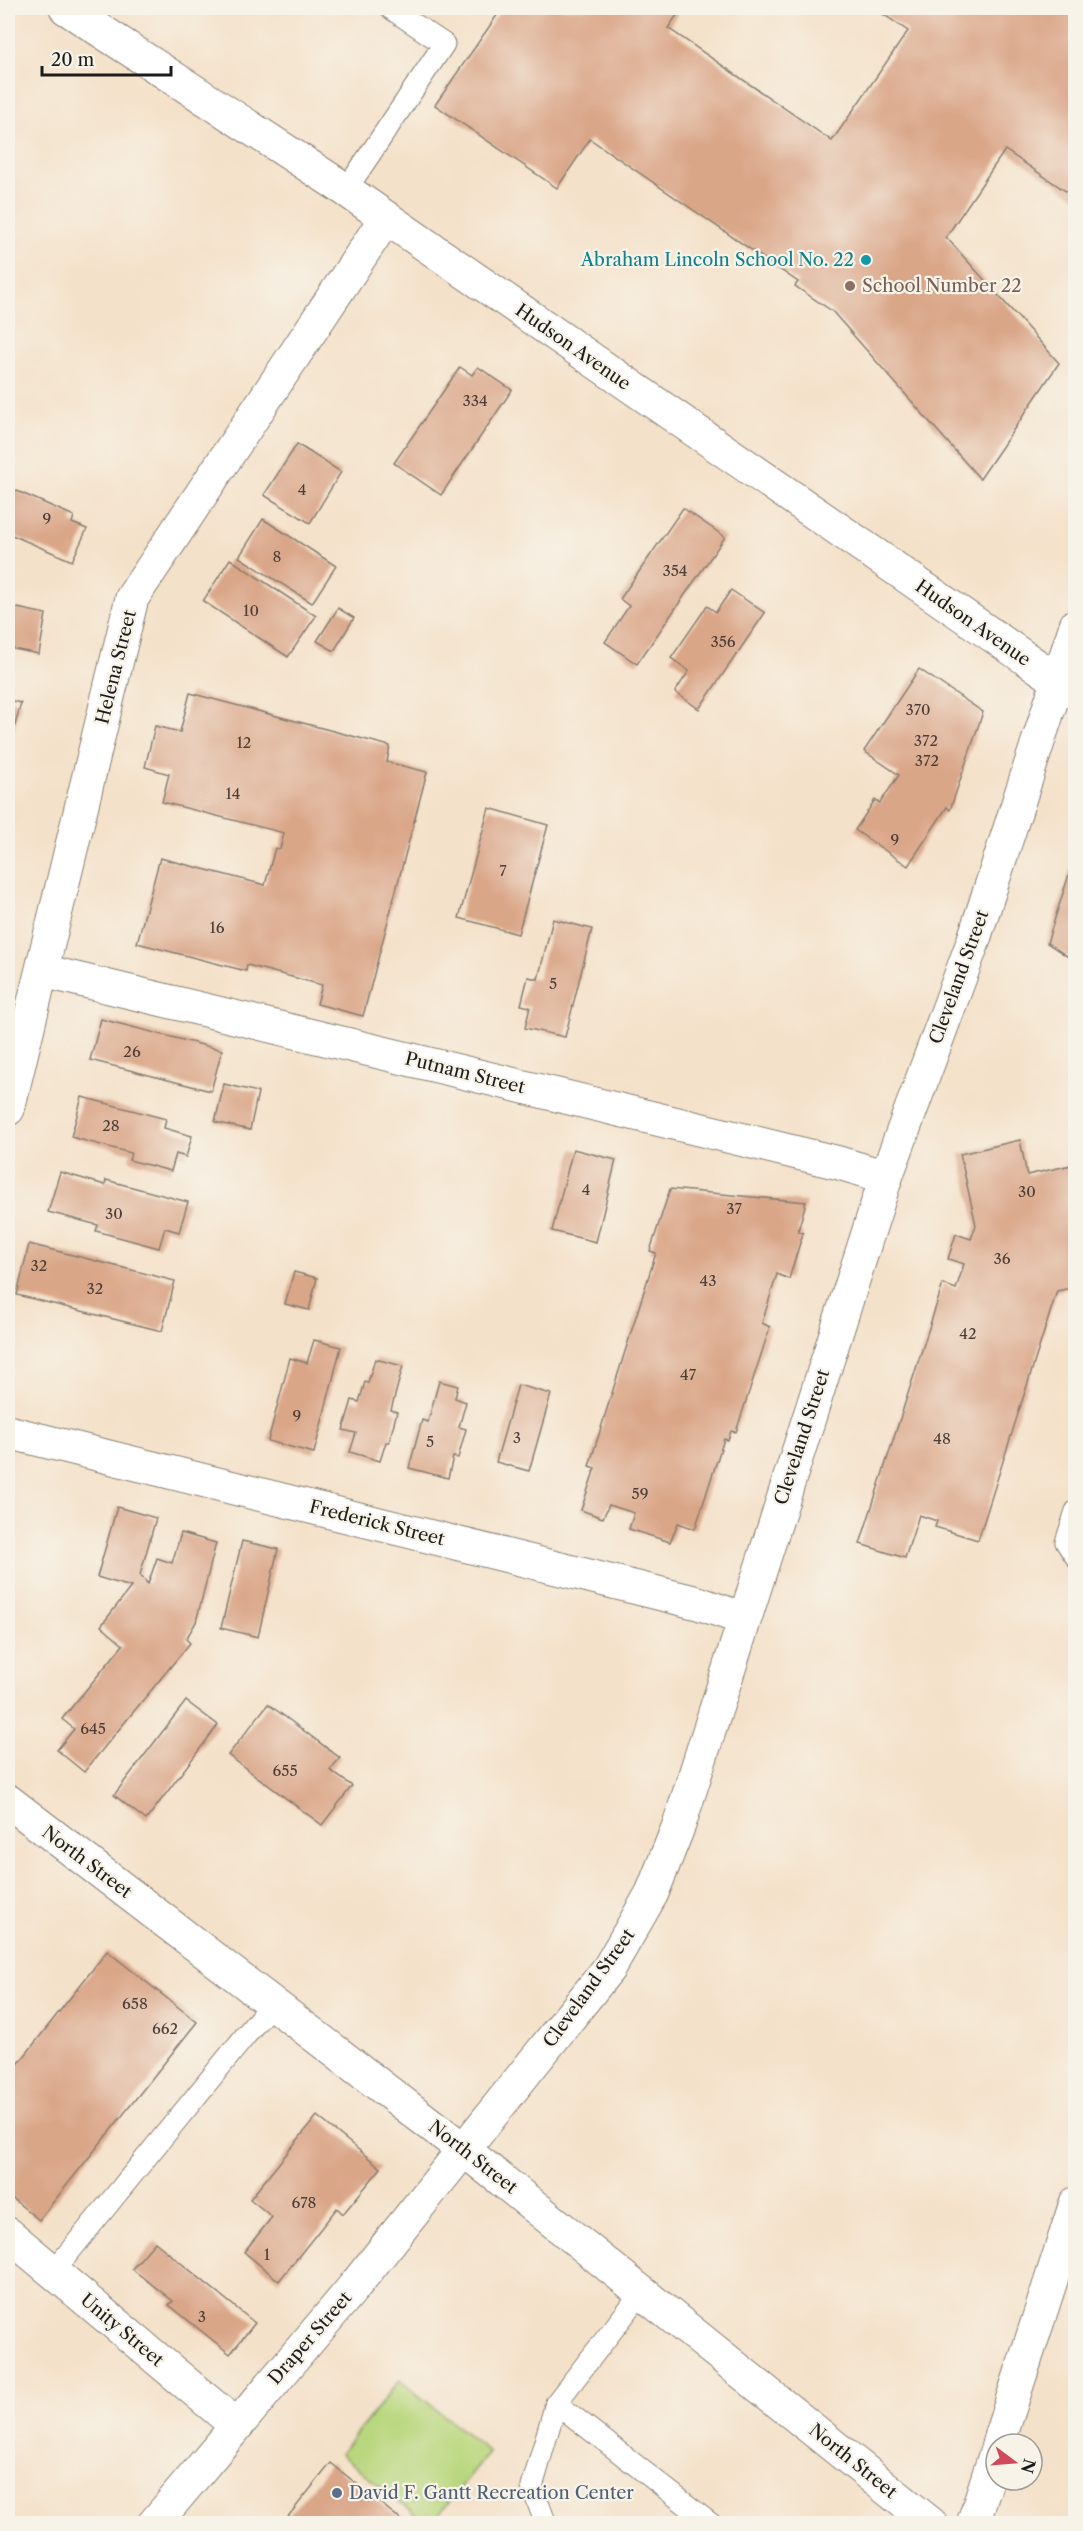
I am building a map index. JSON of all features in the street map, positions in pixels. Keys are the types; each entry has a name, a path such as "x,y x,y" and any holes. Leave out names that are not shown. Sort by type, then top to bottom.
{"street":[{"name":"Hudson Avenue","path":"66,8 346,190 1066,687"},
{"name":"Helena Street","path":"8,1109 132,598 386,218"},
{"name":"Cleveland Street","path":"465,2150 609,1968 652,1893 676,1834 886,1177 1066,687 1076,626"},
{"name":"Putnam Street","path":"43,971 886,1177"},
{"name":"Frederick Street","path":"8,1432 688,1601 744,1619"},
{"name":"North Street","path":"8,1800 465,2150 931,2523"},
{"name":"Draper Street","path":"154,2523 353,2288 465,2150"},
{"path":"1002,2432 1076,2203"},
{"name":"Unity Street","path":"8,2234 236,2425"},
{"path":"973,2523 984,2489"}],"lane":[{"path":"346,190 444,44 402,11"},
{"path":"1076,1511 1066,1542 1076,1557"},
{"path":"53,2272 272,2003"},
{"path":"546,2523 532,2487 556,2403 642,2292"},
{"path":"556,2403 711,2523"}],"green space":[{"path":"400,2380 489,2452 432,2523 426,2523 340,2454"}],"building":[{"name":"Abraham Lincoln School No. 22","path":"502,8 682,8 668,28 832,141 908,31 874,8 1076,8 1076,198 1005,150 946,237 1059,363 980,479 832,311 795,286 798,282 590,139 557,188 435,105"},
{"path":"460,367 472,375 478,367 512,390 441,495 394,463"},
{"path":"297,444 341,472 310,523 264,495"},
{"path":"8,487 74,516 72,523 87,529 72,561 12,535 8,544"},
{"path":"683,508 725,537 637,664 605,642 629,606 620,599"},
{"path":"263,519 336,566 312,603 239,557"},
{"path":"230,559 316,616 288,657 203,601"},
{"path":"731,590 765,613 699,709 675,692 689,671 671,658 707,606 716,612"},
{"path":"8,606 46,614 39,654 8,648"},
{"path":"338,608 354,618 334,651 317,641"},
{"path":"919,669 983,712 950,810 947,807 908,866 855,830 875,800 880,803 899,775 864,751"},
{"path":"190,693 390,746 387,762 427,772 363,1016 317,1004 322,985 247,965 246,971 137,943 160,858 265,885 275,848 280,849 284,833 162,802 169,774 145,767 155,726 180,732"},
{"path":"8,700 21,703 12,736 8,734"},
{"path":"489,808 548,825 518,934 459,918"},
{"path":"1076,861 1076,962 1047,943 1071,868"},
{"path":"553,919 592,929 565,1037 525,1028 530,1007 521,1005 528,977 538,979"},
{"path":"101,1019 222,1050 211,1091 90,1060"},
{"path":"224,1084 258,1092 250,1130 215,1122"},
{"path":"82,1097 166,1119 164,1128 192,1136 186,1157 176,1154 171,1171 129,1160 131,1153 71,1137"},
{"path":"1020,1140 1027,1175 1076,1164 1076,1287 1057,1291 978,1540 935,1527 937,1521 919,1515 905,1558 860,1544 943,1284 956,1289 964,1264 948,1259 956,1234 971,1239 976,1225 960,1154"},
{"path":"573,1149 616,1160 596,1242 552,1231"},
{"path":"60,1172 105,1185 106,1180 188,1202 179,1232 165,1228 159,1248 96,1231 98,1225 48,1212"},
{"path":"670,1189 806,1202 798,1231 803,1233 789,1279 777,1274 762,1323 770,1327 736,1432 731,1431 728,1440 724,1439 695,1529 678,1523 670,1542 629,1529 634,1513 609,1505 603,1518 581,1510 595,1468 589,1466 656,1253 650,1251"},
{"path":"29,1244 175,1281 162,1331 17,1295"},
{"path":"294,1272 317,1278 309,1310 285,1304"},
{"path":"314,1340 341,1347 314,1453 268,1441 290,1358 307,1363"},
{"path":"375,1359 403,1366 391,1410 397,1412 389,1442 386,1442 380,1461 350,1452 356,1433 343,1430 352,1400 359,1402 365,1382 368,1383"},
{"path":"439,1381 458,1386 455,1398 466,1402 459,1427 466,1429 458,1458 453,1457 448,1478 409,1468 422,1420 428,1422"},
{"path":"518,1385 551,1394 529,1471 496,1462"},
{"path":"117,1507 156,1518 140,1575 148,1584 157,1558 172,1563 181,1533 216,1543 196,1622 186,1639 190,1643 84,1772 57,1750 74,1729 62,1719 123,1645 101,1626 131,1587 97,1577"},
{"path":"242,1541 278,1549 258,1637 221,1628"},
{"path":"186,1701 218,1725 146,1820 114,1795"},
{"path":"268,1704 340,1758 330,1770 352,1786 322,1825 228,1755"},
{"path":"107,1951 197,2022 39,2220 8,2195 8,2077"},
{"path":"317,2116 381,2168 343,2214 337,2208 279,2281 244,2252 272,2217 250,2199"},
{"path":"155,2242 255,2323 230,2354 169,2305 173,2301 132,2269"},
{"name":"David F. Gantt Recreation Center","path":"331,2463 406,2524 282,2524"}],"place":[{"name":"Abraham Lincoln School No. 22","path":"866,260"},
{"name":"School Number 22","path":"850,286"},
{"name":"David F. Gantt Recreation Center","path":"337,2493"}]}
